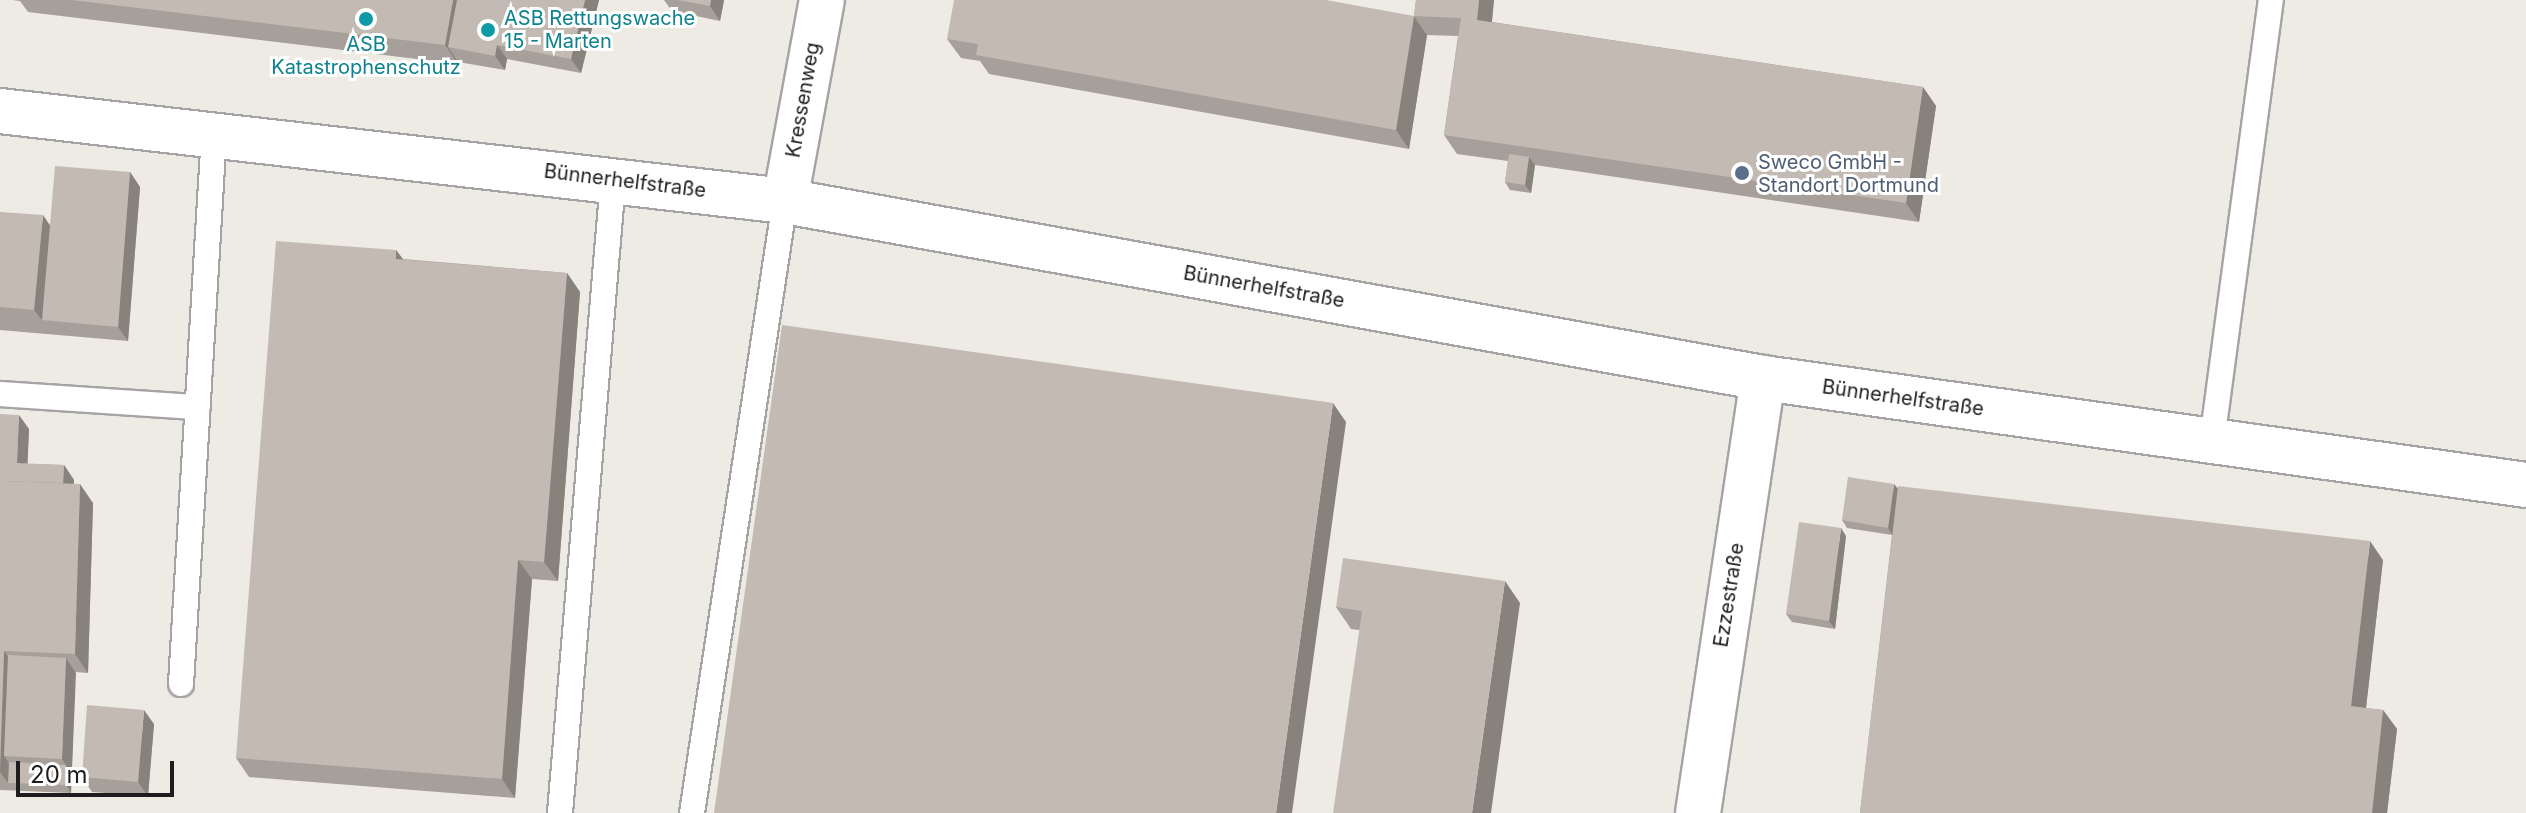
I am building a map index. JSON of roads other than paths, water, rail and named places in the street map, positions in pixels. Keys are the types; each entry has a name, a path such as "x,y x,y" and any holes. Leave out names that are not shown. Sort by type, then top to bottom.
{"street":[{"name":"Kressenweg","path":"785,201 822,0"},
{"name":"Bünnerhelfstraße","path":"0,111 785,201 1763,378 2526,485"},
{"name":"Ezzestraße","path":"1698,813 1763,378"}],"lane":[{"path":"2212,441 2271,0"},
{"path":"181,684 214,134"},
{"path":"560,813 613,180"},
{"path":"692,813 785,201"},
{"path":"0,394 198,407"}],"place":[{"name":"ASB Katastrophenschutz","path":"366,19"},
{"name":"ASB Rettungswache 15 - Marten","path":"488,30"},
{"name":"Sweco GmbH - Standort Dortmund","path":"1742,173"}]}
